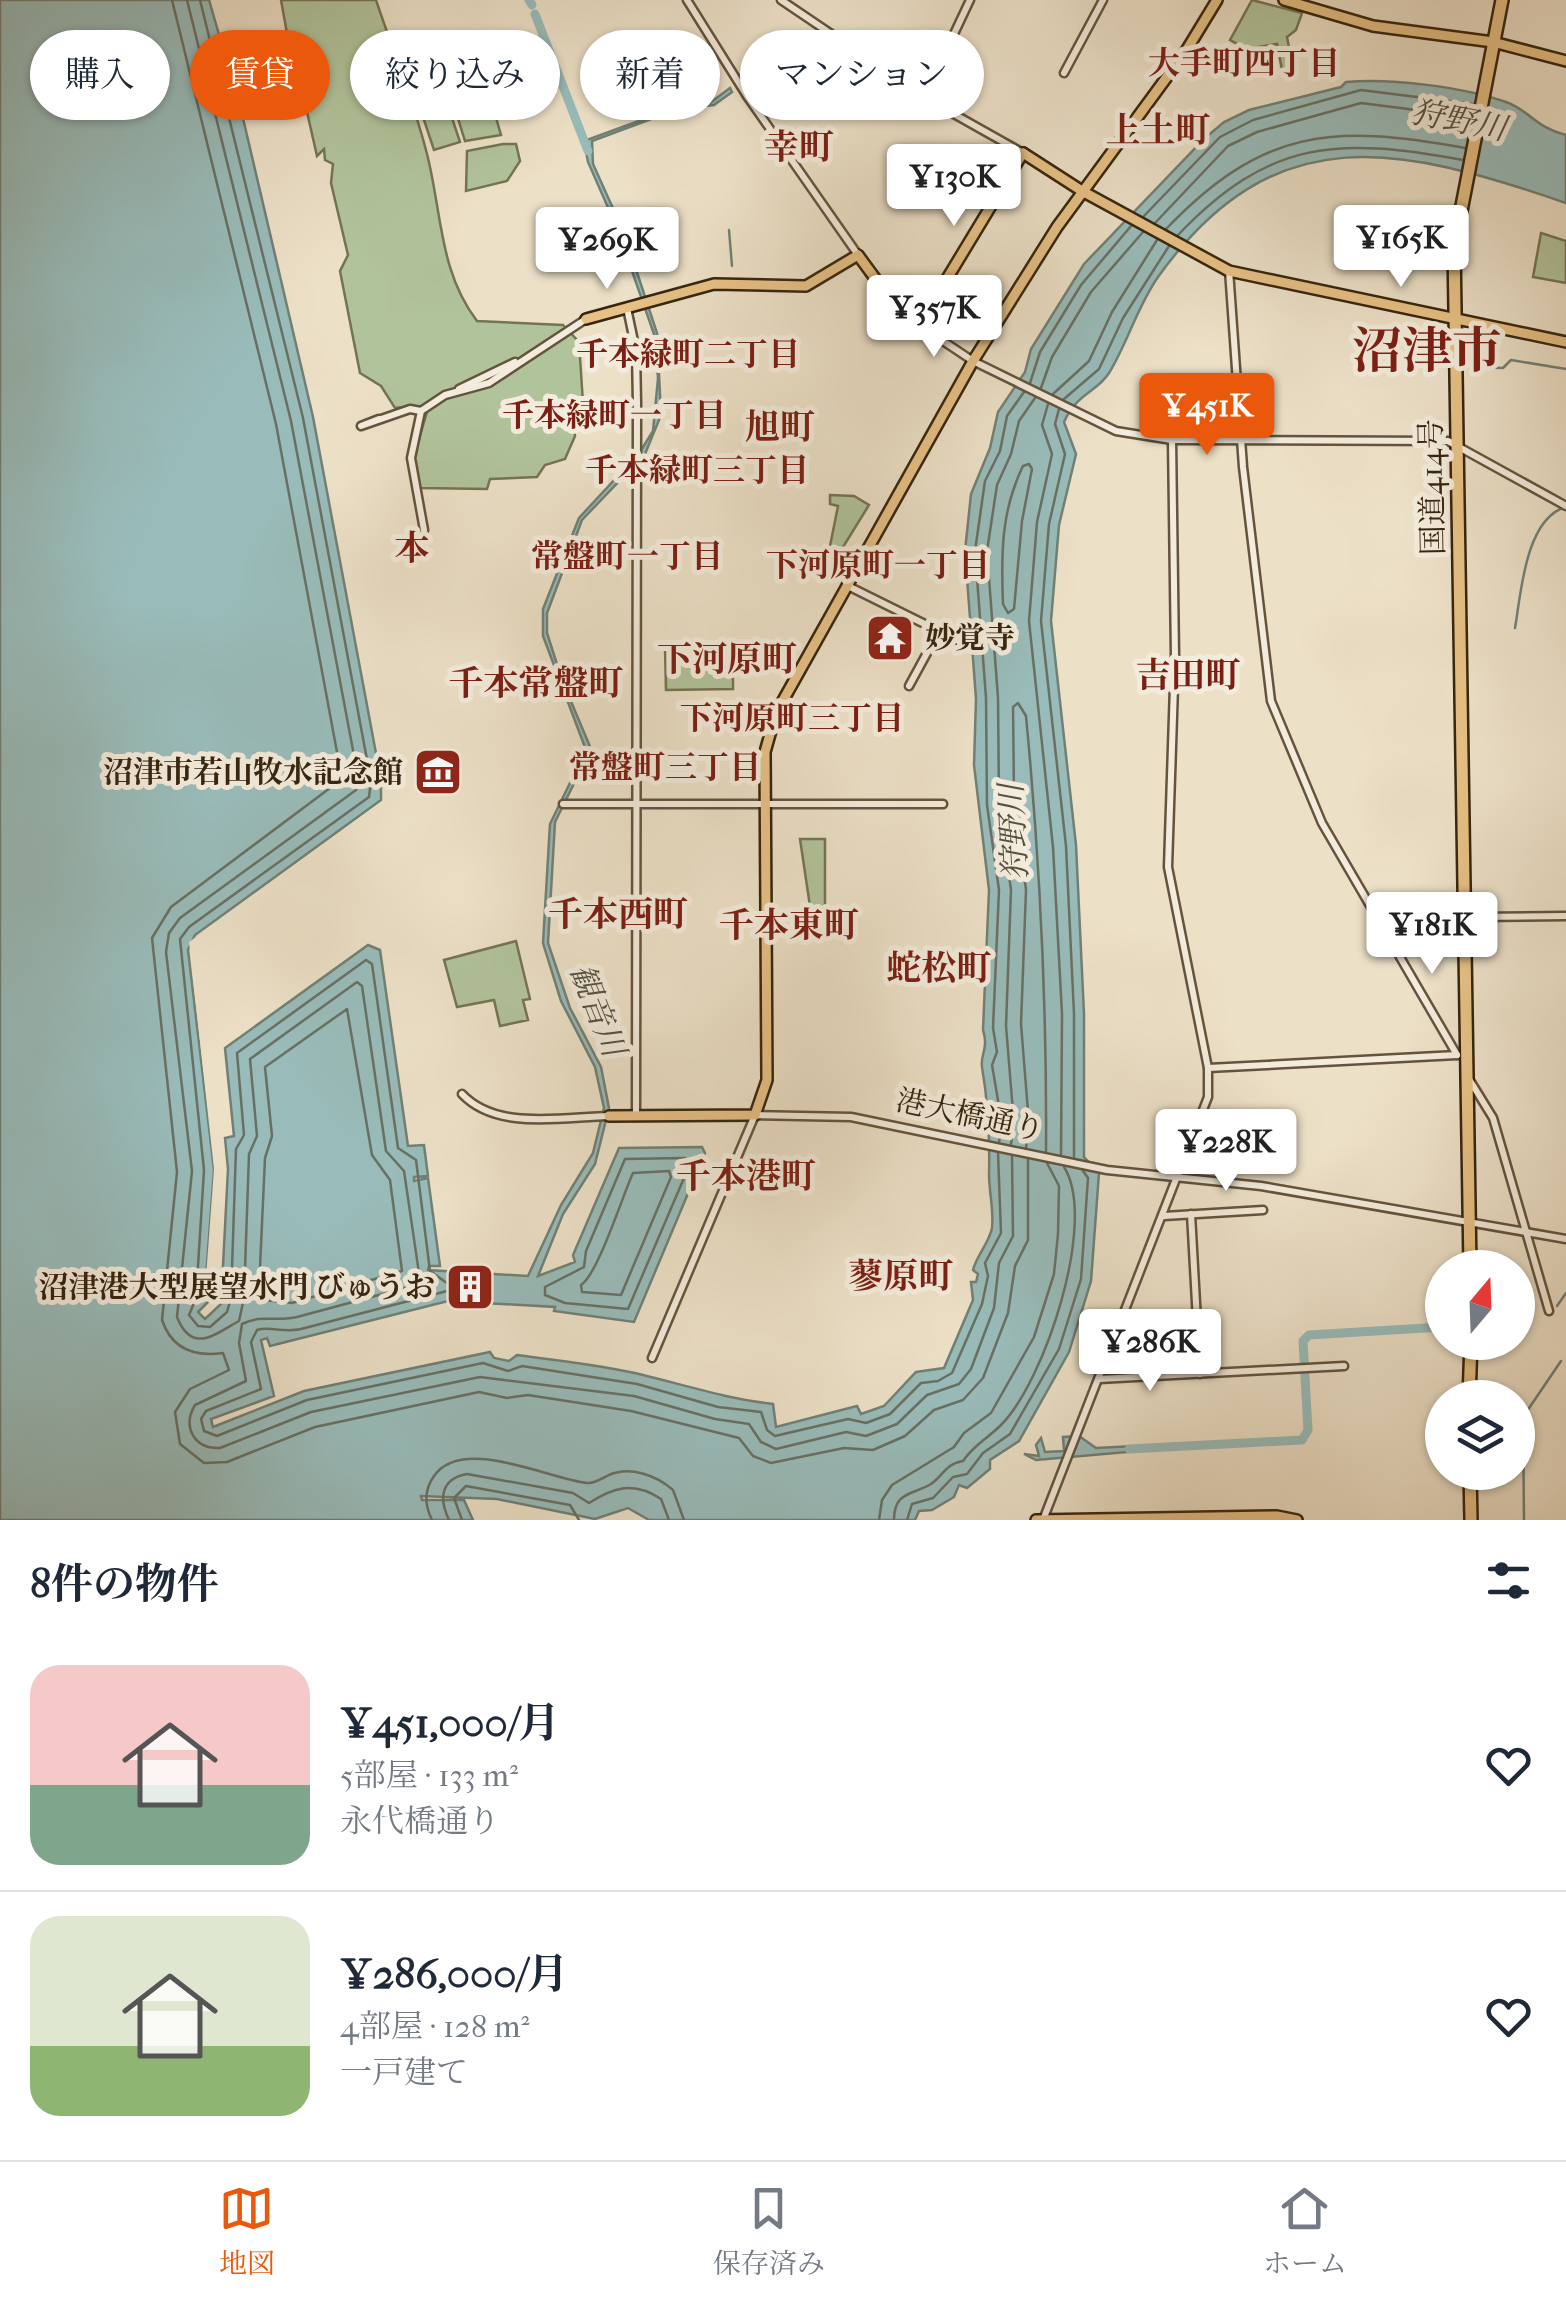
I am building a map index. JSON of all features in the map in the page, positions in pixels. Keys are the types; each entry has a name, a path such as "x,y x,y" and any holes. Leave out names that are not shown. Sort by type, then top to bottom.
{"highway":[{"name":"国道414号","path":"1466,1222 1468,1078 1454,247 1502,0"},
{"name":"国道414号","path":"1464,918 1460,1055 1467,1250"},
{"path":"1470,1490 1471,1520"}],"main road":[{"path":"755,1115 767,1080 765,752 771,724 972,360 1084,189 1186,51 1218,0"},
{"path":"1284,0 1373,26 1493,42 1566,61"},
{"path":"1299,0 1373,26"},
{"path":"586,320 714,284 806,286 858,255 899,310 919,325 1022,153 1229,269 1566,340"},
{"name":"港大橋通り","path":"605,1116 755,1115"},
{"path":"1041,1519 1277,1516 1297,1520"}],"street":[{"path":"687,0 747,96 858,255"},
{"path":"781,0 929,100 1022,153"},
{"path":"956,30 970,0"},
{"path":"1064,73 1103,0"},
{"path":"1208,1068 1460,1055 1322,823 1271,701 1241,440 1229,269"},
{"path":"627,308 636,352 636,1116"},
{"path":"379,418 410,409 421,411 522,362 586,320"},
{"path":"919,325 1007,379 1116,431 1172,440 1456,444 1566,506"},
{"path":"421,411 411,458 424,530"},
{"path":"1041,1519 1208,1097 1208,1068 1168,868 1175,656 1172,440"},
{"path":"846,585 959,641"},
{"path":"909,686 939,631"},
{"path":"563,804 944,804"},
{"path":"1377,918 1566,916"},
{"path":"1468,1078 1493,1118 1549,1311"},
{"name":"港大橋通り","path":"462,1094 482,1110 502,1116 605,1116"},
{"path":"652,1358 755,1115"},
{"name":"港大橋通り","path":"755,1115 851,1117 1107,1170 1261,1186 1566,1239"},
{"path":"1163,1216 1263,1210"},
{"path":"1192,1214 1200,1374"},
{"path":"1099,1379 1344,1366"}],"green space":[{"path":"281,0 376,0 387,30 350,30 350,120 417,120 448,262 477,321 563,325 579,342 583,403 572,406 575,436 565,459 545,465 537,477 490,479 487,489 419,488 414,456 427,412 415,406 395,408 381,386 360,373 340,271 348,255 331,183 333,164 325,160 324,149 317,156 309,120 330,120 330,30 286,30"},
{"path":"1252,0 1302,13 1296,30 1287,37 1294,73 1283,75 1277,44 1246,49 1230,40"},
{"path":"424,120 453,120 460,142 434,150"},
{"path":"458,120 497,120 501,135 465,141"},
{"path":"516,144 520,161 507,181 466,191 467,151"},
{"path":"1541,233 1566,241 1566,283 1533,277"},
{"path":"830,495 854,496 869,505 835,560 828,556 838,506 830,504"},
{"path":"733,647 733,689 666,690 665,648"},
{"path":"800,839 825,839 825,928 820,928 816,913 811,913"},
{"path":"516,941 530,999 523,1000 528,1020 500,1026 494,1000 457,1007 444,960"}],"water":[{"name":"狩野川","path":"0,0 209,0 218,30 190,30 190,120 243,120 313,417 381,780 381,800 195,935 188,950 214,1170 205,1291 210,1300 198,1312 205,1319 221,1304 228,1169 225,1138 234,1136 225,1048 368,945 380,950 408,1146 424,1145 428,1176 414,1177 414,1181 428,1178 440,1266 429,1266 428,1270 528,1276 561,1205 593,1153 604,1108 595,1067 561,1001 543,943 550,824 586,750 543,636 543,609 579,518 640,452 653,431 658,378 654,334 617,228 588,162 584,141 648,120 592,141 593,164 624,233 657,333 661,415 645,454 582,520 547,613 547,633 562,680 591,749 555,822 548,943 570,1008 601,1067 609,1108 595,1164 563,1214 538,1276 575,1262 573,1255 619,1148 702,1147 705,1153 634,1322 554,1311 555,1307 448,1301 270,1346 267,1338 261,1340 274,1396 211,1419 213,1427 304,1391 490,1352 494,1358 509,1361 517,1355 612,1368 773,1404 776,1427 857,1406 861,1414 884,1406 916,1372 944,1368 973,1300 971,1282 976,1282 978,1274 973,1270 992,1221 982,1062 989,890 974,765 976,699 965,551 971,494 990,448 998,412 1025,372 1031,349 1084,264 1224,122 1249,110 1341,87 1346,82 1384,81 1489,97 1514,105 1547,128 1566,135 1566,203 1449,168 1395,159 1343,158 1294,167 1247,189 1202,225 1158,277 1109,373 1075,404 1064,422 1076,454 1059,525 1051,621 1076,845 1084,1014 1084,1157 1099,1173 1091,1281 1069,1352 1019,1441 990,1460 990,1469 967,1488 959,1485 954,1497 932,1510 919,1511 915,1520 649,1520 628,1508 595,1519 497,1499 421,1496 422,1500 464,1500 473,1520 0,1520"},
{"path":"1079,1436 1096,1448 1135,1446 1139,1451 1036,1460 1024,1454 1039,1456 1036,1445 1041,1438 1045,1452 1064,1451 1063,1437"}],"pier":[{"path":"386,798 384,804 194,944 219,1170 210,1300 205,1291 214,1169 189,942"}],"waterway":[{"path":"529,0 532,5"},
{"path":"535,14 588,151"},
{"path":"729,230 732,266"},
{"path":"1466,367 1503,368 1511,360 1566,369"},
{"path":"1515,628 1533,542 1541,527 1565,507"},
{"path":"1557,1306 1566,1293"},
{"path":"1129,1449 1302,1440 1308,1430 1303,1341 1309,1335 1425,1328"},
{"path":"1524,1520 1523,1417 1561,1361"}],"place":[{"name":"妙覚寺","path":"890,638"},
{"name":"沼津市若山牧水記念館","path":"438,772"},
{"name":"沼津港大型展望水門 びゅうお","path":"470,1287"}],"district":[{"name":"大手町四丁目","path":"1244,63"},
{"name":"上土町","path":"1158,130"},
{"name":"幸町","path":"799,147"},
{"name":"沼津市","path":"1427,350"},
{"name":"千本緑町二丁目","path":"688,354"},
{"name":"千本緑町一丁目","path":"614,415"},
{"name":"旭町","path":"780,427"},
{"name":"千本緑町三丁目","path":"697,470"},
{"name":"本","path":"412,548"},
{"name":"常盤町一丁目","path":"627,556"},
{"name":"下河原町一丁目","path":"878,565"},
{"name":"下河原町","path":"727,659"},
{"name":"吉田町","path":"1188,675"},
{"name":"千本常盤町","path":"536,683"},
{"name":"下河原町三丁目","path":"792,718"},
{"name":"常盤町三丁目","path":"665,767"},
{"name":"千本西町","path":"618,914"},
{"name":"千本東町","path":"789,925"},
{"name":"蛇松町","path":"939,968"},
{"name":"千本港町","path":"746,1176"},
{"name":"蓼原町","path":"901,1276"}],"water label":[{"name":"観音川","path":"598,1010"}]}
